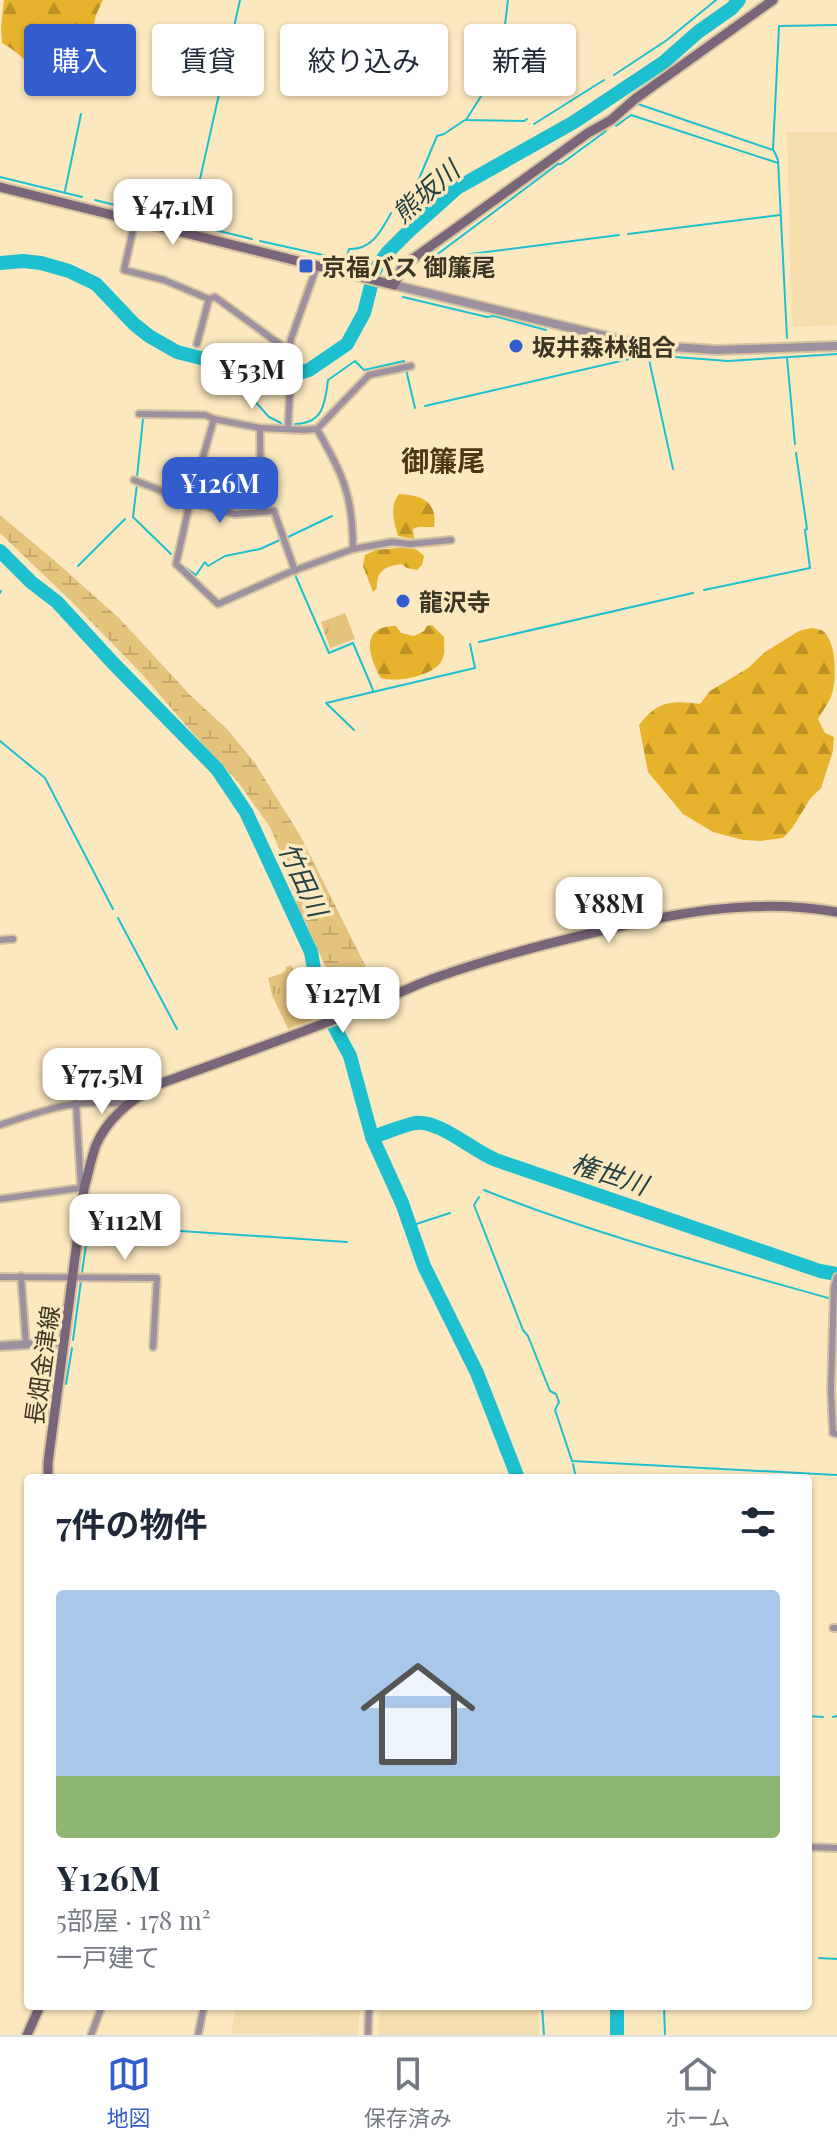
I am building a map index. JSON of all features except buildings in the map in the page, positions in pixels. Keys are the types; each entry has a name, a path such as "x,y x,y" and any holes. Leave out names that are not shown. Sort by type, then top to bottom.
{"main road":[{"path":"0,187 394,285 403,266 588,133 611,120 635,99 773,0"},
{"name":"長畑金津線","path":"48,1474 74,1276 82,1188 96,1145 127,1104 159,1084 288,1038 429,980 501,956 658,917 695,911 761,906 811,907 837,912"},
{"path":"27,2035 38,2010"}],"street":[{"path":"135,221 124,270 164,280 209,299 215,297 289,351"},
{"path":"288,428 291,339 317,266"},
{"path":"394,285 642,345 717,350 837,346"},
{"path":"197,344 209,299"},
{"path":"139,414 205,415 260,428 317,429 369,375 411,366"},
{"path":"214,419 176,564 218,604 353,549 392,542 410,544 451,540"},
{"path":"260,428 261,511"},
{"path":"317,429 346,485 351,503 353,549"},
{"path":"134,480 190,502 235,514 274,511 295,571"},
{"path":"0,940 13,939"},
{"path":"0,1125 76,1103 99,1101 127,1104"},
{"path":"0,1199 82,1188 76,1103"},
{"path":"21,1276 26,1344"},
{"path":"0,1277 157,1278 153,1347"},
{"path":"837,1277 834,1287 831,1390 833,1433 837,1434"},
{"path":"0,1346 64,1342"},
{"path":"812,1847 837,1850"},
{"path":"91,2035 100,2010"},
{"path":"198,2035 203,2010"},
{"path":"368,2035 369,2010"}],"shaded area":[{"path":"787,132 837,132 837,325 792,327"},
{"path":"235,2010 360,2010 358,2035 231,2034"},
{"path":"380,2010 538,2010 539,2035 378,2035"}],"green space":[{"path":"4,0 103,0 94,24 24,24 24,59 2,43"},
{"path":"399,494 426,501 433,511 434,527 413,529 414,539 398,536 393,509"},
{"path":"0,515 120,619 190,695 227,729 255,763 301,837 379,993 344,1007 299,911 289,881 294,870 279,849 270,827 238,782 142,674 0,533"},
{"path":"407,547 424,556 422,565 417,570 401,564 387,568 380,573 373,592 363,566 365,555 376,550"},
{"path":"345,613 355,639 330,648 321,622"},
{"path":"432,625 444,637 441,662 430,671 413,677 395,680 381,678 371,651 372,636 384,627 396,626 401,633 414,636"},
{"path":"811,628 822,630 828,636 834,662 831,697 818,719 825,733 834,737 833,751 821,788 783,838 743,840 713,832 683,814 648,772 639,725 652,711 666,704 700,704 710,691 748,668 765,652 799,631"},
{"path":"291,965 305,993 303,1000 311,1003 315,1019 288,1029 272,995 268,978 282,973"}],"waterway":[{"path":"190,224 240,0"},
{"path":"508,0 500,66 466,120 527,119"},
{"path":"614,75 667,40 716,0"},
{"name":"熊坂川","path":"0,263 41,263 69,271 96,284 134,324 177,352 249,370 274,373 309,370 347,344 364,313 375,270 387,253 457,188 574,122 664,62 739,0"},
{"path":"638,104 773,150 779,26 837,25"},
{"path":"534,124 604,80"},
{"path":"65,191 81,114"},
{"path":"616,126 631,115 778,163"},
{"path":"399,208 411,198 437,136 465,120"},
{"path":"606,131 431,259 619,235"},
{"path":"774,151 778,160 787,338"},
{"path":"0,177 82,197"},
{"path":"95,200 123,207"},
{"path":"132,210 252,239"},
{"path":"260,241 346,260 349,249 364,246 375,238 391,213"},
{"path":"628,234 780,215"},
{"path":"403,297 546,330"},
{"path":"425,406 638,357 639,353 633,350 560,334"},
{"path":"673,469 648,355 728,361 837,354"},
{"path":"787,358 795,444"},
{"path":"295,424 305,423 317,416 324,404 328,380 355,361 364,370 404,361 415,408"},
{"path":"242,387 269,417 281,423"},
{"path":"137,477 143,419"},
{"path":"704,590 810,568 796,453"},
{"path":"137,484 133,517 171,554"},
{"path":"286,538 332,516"},
{"path":"78,566 125,519"},
{"path":"179,563 196,575 205,562 208,566 225,556 260,549 280,540"},
{"name":"竹田川","path":"0,551 31,582 57,602 217,769 246,812 311,952 319,998 350,1056 372,1137 402,1203 424,1266 477,1373 516,1474"},
{"path":"296,577 329,653 353,643 373,690"},
{"path":"479,642 693,593"},
{"path":"354,730 326,703 475,668 470,644"},
{"path":"0,741 45,778 113,909"},
{"path":"118,918 177,1029"},
{"name":"権世川","path":"372,1137 424,1123 445,1131 496,1160 820,1271 837,1274"},
{"path":"484,1190 611,1235 828,1298"},
{"path":"479,1197 474,1205 523,1330 550,1391 556,1394 559,1402 555,1410 572,1461 837,1475"},
{"path":"410,1226 450,1213"},
{"path":"82,1272 89,1225 347,1242"},
{"path":"73,1340 81,1281"},
{"path":"66,1384 72,1348"},
{"path":"573,1464 575,1474"},
{"path":"812,1716 823,1717"},
{"path":"833,1717 837,1716"},
{"path":"819,1958 837,1959"},
{"path":"542,2010 544,2035"},
{"name":"竹田川","path":"617,2010 617,2035"},
{"path":"664,2010 665,2035"}],"place":[{"name":"京福バス 御簾尾","path":"306,266"},
{"name":"坂井森林組合","path":"516,346"},
{"name":"龍沢寺","path":"403,601"}],"district":[{"name":"御簾尾","path":"443,459"}]}
